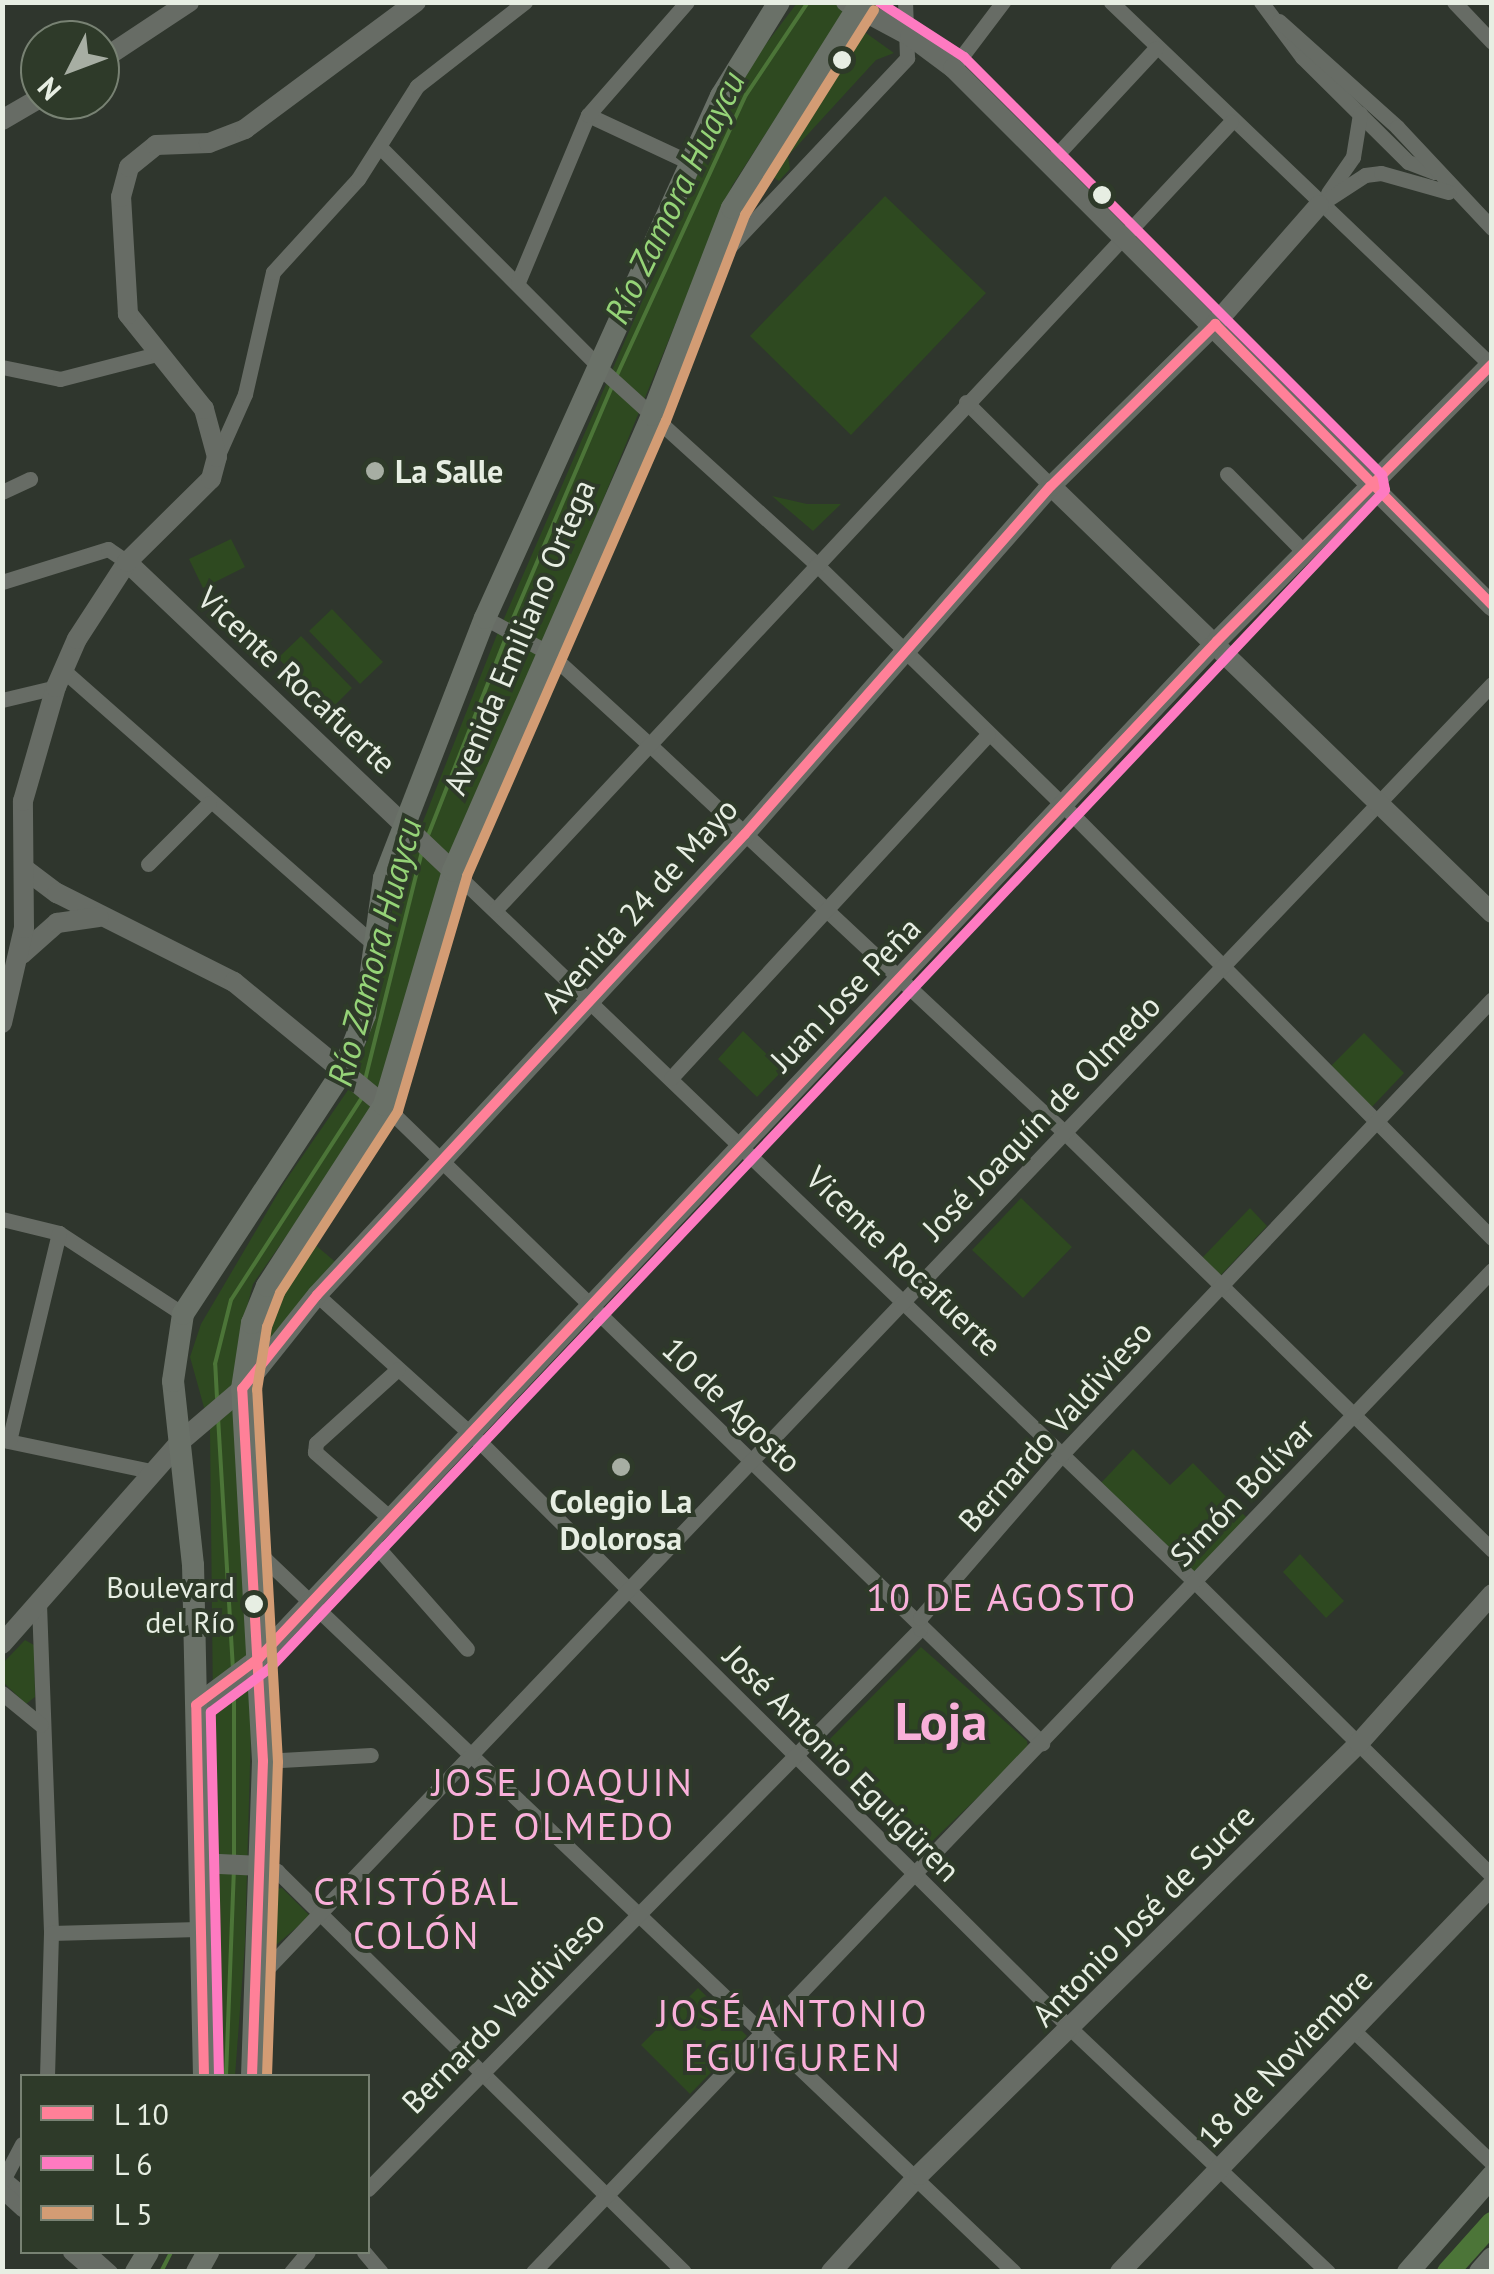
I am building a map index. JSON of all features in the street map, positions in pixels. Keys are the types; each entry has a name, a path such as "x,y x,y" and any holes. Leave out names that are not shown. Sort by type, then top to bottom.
{"main road":[{"path":"204,2074 198,1929 202,1701 193,1565 173,1380 183,1314 343,1070 365,1015 384,878 405,823 489,620 605,372 690,162 779,2"},
{"name":"Avenida Emiliano Ortega","path":"252,2074 263,1761 254,1662 242,1389 249,1334 267,1286 384,1105 453,871 732,208 855,5"},
{"path":"1408,2272 1492,2176"},
{"path":"1480,2272 1492,2258"}],"street":[{"path":"120,47 189,2"},
{"path":"217,457 204,408 128,314 121,197 129,167 156,146 209,143 245,129 416,2"},
{"path":"3,1019 17,962 26,870 23,801 59,678 127,562 210,479 217,457 229,441 252,370 268,282 380,147 417,86 525,2"},
{"path":"518,282 588,115 687,2"},
{"path":"904,2 910,36"},
{"path":"954,68 1004,2"},
{"path":"1111,2 1231,122 1491,365"},
{"path":"1261,2 1396,127 1434,172 1492,228"},
{"path":"1454,2 1490,39"},
{"path":"855,5 910,36 954,68 1215,324 1492,606"},
{"path":"1279,22 1302,57 1414,167 1434,172"},
{"name":"Avenida Emiliano Ortega","path":"710,267 907,58 910,36"},
{"path":"1051,162 1156,48"},
{"path":"1319,205 1353,157 1360,114"},
{"path":"588,115 690,162"},
{"path":"496,909 1231,122"},
{"path":"380,147 605,372 816,564 1065,807 1492,1238"},
{"path":"1319,205 1365,175 1380,173 1458,196"},
{"name":"Avenida 24 de Mayo","path":"2,1644 181,1442 242,1389 317,1295 746,834 908,654 1051,486 1215,324 1319,205"},
{"path":"2,367 60,379 157,354"},
{"name":"Juan Jose Peña","path":"202,1701 254,1662 470,1438 740,1144 902,982 1217,641 1491,365"},
{"path":"966,402 1217,641 1492,913"},
{"path":"1227,474 1304,552"},
{"path":"2,492 30,479"},
{"path":"2,582 97,550 115,550 127,562"},
{"name":"Vicente Rocafuerte","path":"127,562 593,1001 1194,1581 1492,1876"},
{"path":"489,620 544,650 746,834 1063,1131 1352,1419 1492,1550"},
{"path":"2,700 59,678"},
{"path":"59,678 376,946"},
{"name":"José Joaquín de Olmedo","path":"258,1978 474,1757 748,1461 1063,1131 1224,969 1492,684"},
{"path":"670,1078 988,735"},
{"path":"148,864 210,803"},
{"path":"26,870 101,917 234,982 384,1105"},
{"path":"17,962 45,929 76,916 101,917"},
{"name":"Bernardo Valdivieso","path":"370,2186 920,1630 920,1618 1061,1455 1374,1118 1492,999"},
{"name":"10 de Agosto","path":"384,1105 920,1630 1042,1743"},
{"path":"2,1220 59,1233 183,1314"},
{"path":"59,1233 6,1440 155,1472"},
{"name":"Simón Bolívar","path":"533,2272 912,1869 1042,1743 1492,1270"},
{"name":"José Antonio Eguigüren","path":"317,1295 798,1753 1071,2030 1328,2272"},
{"path":"390,1518 314,1452 316,1443 398,1369"},
{"path":"371,1540 467,1649"},
{"path":"251,1556 265,1559 757,2032 919,2175 1014,2272"},
{"name":"Antonio José de Sucre","path":"831,2272 919,2175 1071,2030 1359,1742 1492,1594"},
{"path":"39,1604 40,1725 51,1933 47,2074"},
{"path":"2,1693 40,1725"},
{"path":"263,1761 371,1755"},
{"name":"Vicente Rocafuerte","path":"1418,1800 1492,1863"},
{"path":"200,1864 260,1866 277,1871 684,2272"},
{"name":"18 de Noviembre","path":"1120,2272 1492,1886"},
{"path":"51,1933 198,1929"},
{"path":"1354,2031 1492,2163"},
{"path":"20,2148 3,2182 20,2206"},
{"path":"72,2254 93,2272"},
{"path":"90,2254 110,2272"}],"green space":[{"path":"797,3 850,3 732,186 575,568 372,1113 253,1284 240,1334 251,1729 245,1943 235,2074 217,2074 210,1429 190,1357 201,1324 284,1183 348,1090 368,1038 396,890 496,637 738,81"},
{"path":"859,28 894,53 876,60 788,156 790,169 779,181 763,171 808,100 846,59"},
{"path":"885,196 986,293 851,435 750,336"},
{"path":"772,496 807,504 841,504 813,531"},
{"path":"231,539 245,567 203,588 189,559"},
{"path":"332,609 383,662 360,684 309,631"},
{"path":"301,636 352,688 329,711 278,658"},
{"path":"743,1031 783,1070 757,1097 718,1059"},
{"path":"1364,1033 1404,1073 1369,1110 1329,1068"},
{"path":"1021,1198 1072,1247 1023,1298 972,1250"},
{"path":"1250,1208 1267,1226 1219,1277 1202,1258"},
{"path":"306,1237 339,1265 270,1340 260,1341"},
{"path":"1133,1449 1170,1485 1193,1463 1249,1520 1194,1574 1100,1484"},
{"path":"1300,1554 1344,1601 1326,1618 1283,1572"},
{"path":"25,1640 34,1645 35,1697 26,1704 3,1682 3,1663"},
{"path":"921,1647 1027,1741 1028,1749 922,1851 822,1756 823,1746"},
{"path":"282,1888 310,1916 269,1951 269,1890"},
{"path":"698,1988 747,2036 690,2094 641,2045"}],"waterway":[{"name":"Río Zamora Huaycu","path":"617,375 746,95 808,2"},
{"name":"Río Zamora Huaycu","path":"509,628 613,384"},
{"name":"Río Zamora Huaycu","path":"427,838 506,637"},
{"name":"Río Zamora Huaycu","path":"365,1080 422,851"},
{"name":"Río Zamora Huaycu","path":"217,1398 215,1364 231,1300 361,1099"},
{"name":"Río Zamora Huaycu","path":"218,1417 233,1668"},
{"name":"Río Zamora Huaycu","path":"234,1687 234,1857"},
{"name":"Río Zamora Huaycu","path":"226,2074 234,1872"},
{"path":"1448,2272 1492,2223"},
{"name":"Río Zamora Huaycu","path":"161,2272 170,2254"}],"transit line":[{"path":"219,2074 211,1712 270,1668 1385,490 1382,475 964,57 879,2"},
{"path":"267,2074 278,1762 257,1390 267,1327 280,1293 398,1111 467,876 666,421 745,215 874,10"},
{"path":"252,2074 263,1761 242,1389 317,1295 745,834 1051,486 1215,324 1492,605"},
{"path":"204,2074 196,1705 259,1658 1217,641 1492,364"}],"place":[{"name":"La Salle","path":"375,471"},
{"name":"Colegio La Dolorosa","path":"621,1467"},
{"name":"Boulevard del Río","path":"254,1604"}],"district":[{"name":"10 DE AGOSTO","path":"1002,1597"},
{"name":"Loja","path":"941,1721"},
{"name":"JOSE JOAQUIN DE OLMEDO","path":"563,1804"},
{"name":"CRISTÓBAL COLÓN","path":"417,1913"},
{"name":"JOSÉ ANTONIO EGUIGUREN","path":"793,2035"}]}
